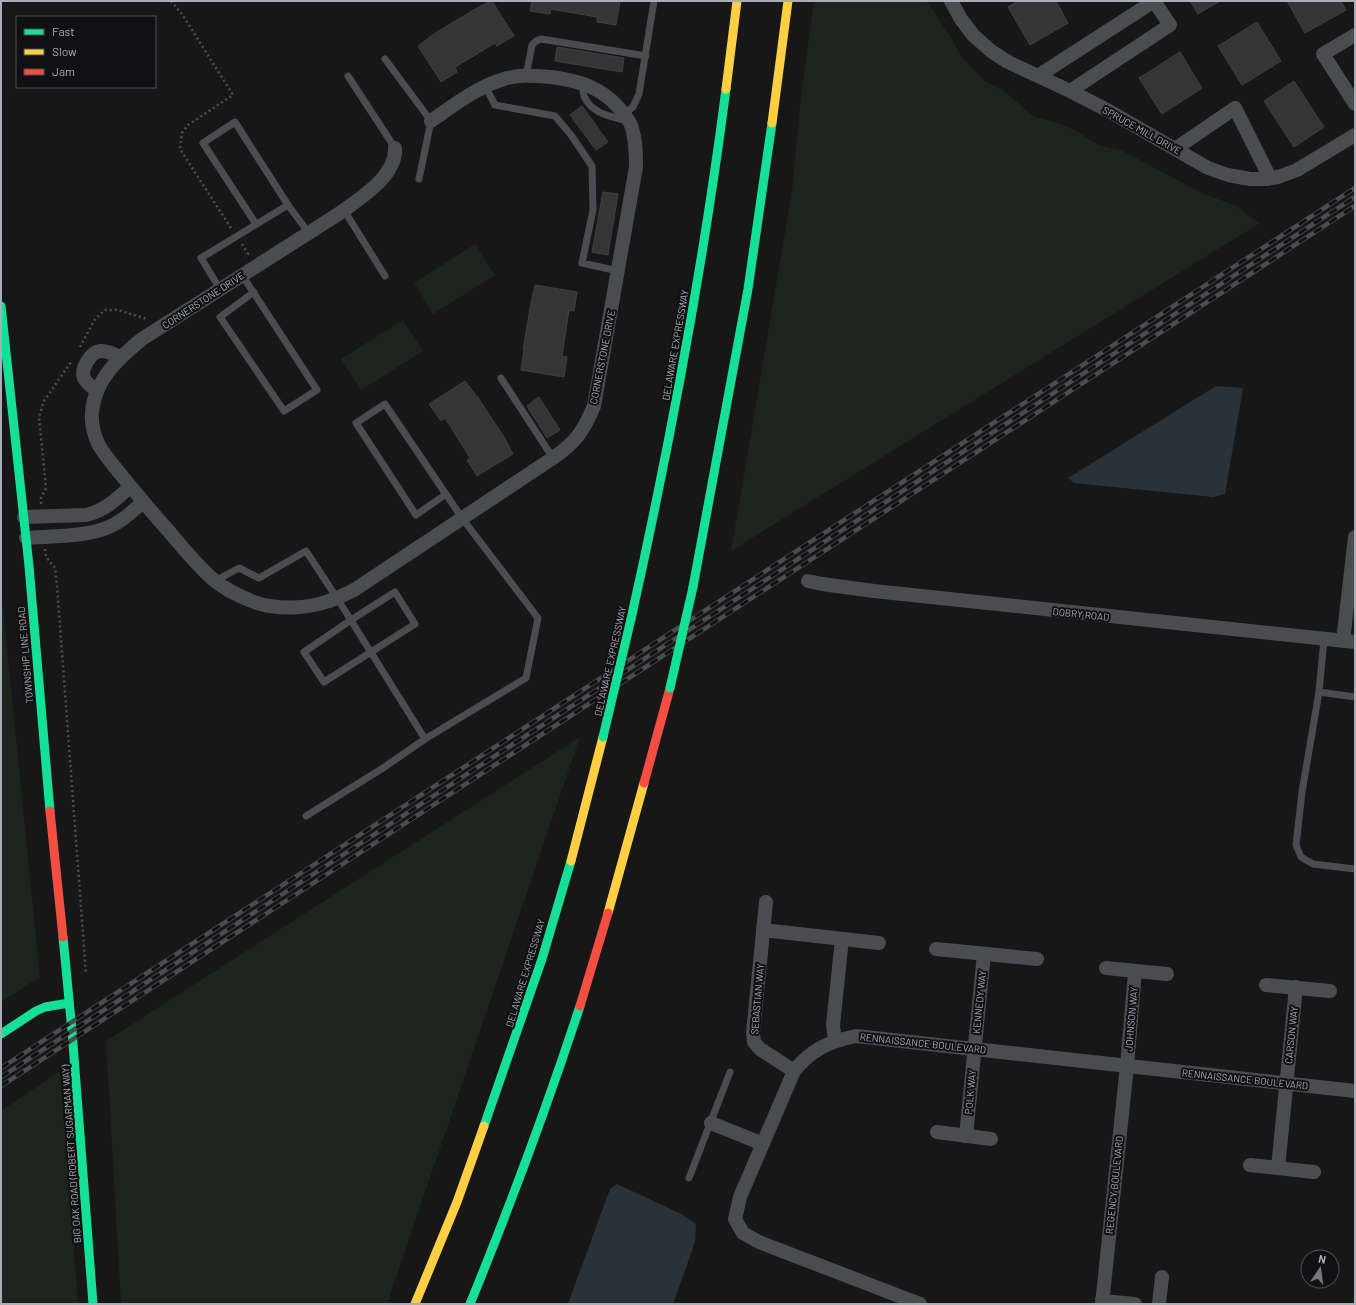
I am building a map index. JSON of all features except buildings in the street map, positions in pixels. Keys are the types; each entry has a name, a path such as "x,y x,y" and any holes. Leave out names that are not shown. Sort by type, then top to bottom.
{"main road":[{"name":"DELAWARE EXPRESSWAY","path":"415,1304 457,1202 515,1040 542,959 603,737 650,540 699,275 717,160 737,1"},
{"path":"470,1304 536,1136 568,1042 621,869 670,688 693,587 748,289 770,147 788,1"},
{"name":"TOWNSHIP LINE ROAD","path":"1,306 24,517 46,769 69,1003"},
{"path":"1,1034 36,1011 45,1007 69,1003"},
{"name":"BIG OAK ROAD (ROBERT SUGARMAN WAY)","path":"69,1003 94,1304"}],"street":[{"name":"SPRUCE MILL DRIVE","path":"951,1 961,19 973,35 991,51 1008,62 1109,111 1208,168 1228,175 1250,178 1278,177 1297,170 1355,135"},
{"path":"1038,76 1154,1 1170,25 1070,91"},
{"path":"1355,35 1323,54 1355,104"},
{"name":"CORNERSTONE DRIVE","path":"395,148 394,159 391,166 379,182 362,198 142,339 116,362 105,376 97,391 92,411 93,430 99,446 108,459 130,487 203,570 215,581 254,602 287,607 309,606 329,602 354,590 553,458 578,437 588,421 594,406 636,167 636,148 632,127 627,118 606,94 582,83 566,79 526,76 504,79 485,86 470,94 430,121"},
{"path":"1175,149 1235,108 1270,178"},
{"path":"97,391 84,378 83,372 85,366 97,351 102,350 121,357"},
{"path":"24,517 91,514 107,507 130,487"},
{"path":"26,538 99,530 112,526 143,502"},
{"path":"1349,642 1355,537"},
{"name":"DOBRY ROAD","path":"808,581 874,591 1349,642"},
{"name":"SEBASTIAN WAY","path":"766,902 753,1033 754,1042 760,1049 794,1071"},
{"path":"763,930 878,943"},
{"path":"835,1040 833,1025 842,939"},
{"path":"936,949 1037,959"},
{"name":"KENNEDY WAY","path":"974,1049 984,954"},
{"path":"1106,968 1167,974"},
{"name":"JOHNSON WAY","path":"1127,1066 1135,972"},
{"path":"1266,985 1330,991"},
{"name":"CARSON WAY","path":"1278,1168 1296,987"},
{"name":"RENNAISSANCE BOULEVARD","path":"920,1304 759,1242 743,1233 735,1218 740,1197 794,1071 805,1058 835,1040 856,1036 1355,1091"},
{"name":"POLK WAY","path":"966,1136 974,1049"},
{"name":"REGENCY BOULEVARD","path":"1102,1302 1127,1066"},
{"path":"711,1123 763,1144"},
{"path":"937,1132 991,1139"},
{"path":"1250,1164 1314,1172"},
{"path":"1159,1304 1162,1277"},
{"path":"1102,1302 1135,1304"}],"lane":[{"path":"627,118 639,94 654,1"},
{"path":"526,76 532,45 541,39 646,56"},
{"path":"385,59 430,121 419,179"},
{"path":"348,76 395,148"},
{"path":"485,86 495,105 555,116 571,135 592,166 594,210 582,263 618,271"},
{"path":"256,224 203,142 235,122 288,205 308,232"},
{"path":"220,289 201,258 288,205"},
{"path":"344,210 385,276"},
{"path":"242,275 254,292 317,390 284,411 220,316 254,292"},
{"path":"501,378 553,458"},
{"path":"306,816 383,768 425,739 526,678 538,618 462,518 446,494 385,404 356,422 416,514 446,494"},
{"path":"215,581 239,568 259,578 306,551 425,739"},
{"path":"396,592 415,624 324,682 304,652 351,620 396,592"},
{"path":"1324,639 1319,692 1302,792 1296,844 1301,856 1313,864 1355,869"},
{"path":"1319,692 1355,697"},
{"path":"689,1178 730,1072"}],"path":[{"path":"171,1 182,14 233,95 188,125 182,133 180,149 248,254 242,258"},
{"path":"77,353 95,319 106,310 118,310 146,320 152,318"},
{"path":"42,516 41,498 46,488 39,417 44,401 73,360"},
{"path":"44,536 46,557 55,568 57,586 86,974"}],"shaded area":[{"path":"814,1 927,1 961,56 986,82 1003,90 1034,117 1052,121 1075,130 1098,145 1121,150 1202,193 1236,206 1260,223 731,551 792,191 801,95"},
{"path":"475,244 495,275 433,314 414,283"},
{"path":"403,320 423,351 361,390 341,359"},
{"path":"1216,386 1243,388 1225,494 1213,497 1074,483 1068,478"},
{"path":"1,588 40,977 1,1002"},
{"path":"580,737 387,1304 121,1304 106,1041"},
{"path":"60,1071 78,1304 1,1304 1,1111"},
{"path":"617,1184 681,1214 696,1224 695,1242 673,1304 568,1304 610,1189"}],"railway":[{"path":"1,1068 1355,188"},
{"path":"1,1077 1355,197"},
{"path":"1,1086 1355,206"}],"traffic: fast":[{"path":"631,619 659,487 696,289 726,89"},
{"path":"693,587 748,289 772,123"},
{"path":"1,306 29,566 50,811"},
{"path":"670,688 693,587"},
{"path":"603,737 631,619"},
{"path":"484,1126 542,959 571,861"},
{"path":"63,937 72,1031 93,1304"},
{"path":"1,1034 36,1011 45,1007 69,1003"},
{"path":"470,1304 528,1156 580,1006"}],"traffic: slow":[{"path":"726,89 737,1"},
{"path":"772,123 788,1"},
{"path":"571,861 603,737"},
{"path":"608,913 644,783"},
{"path":"415,1304 457,1202 484,1126"}],"traffic: jam":[{"path":"644,783 670,688"},
{"path":"50,811 63,937"},
{"path":"580,1006 608,913"}]}
